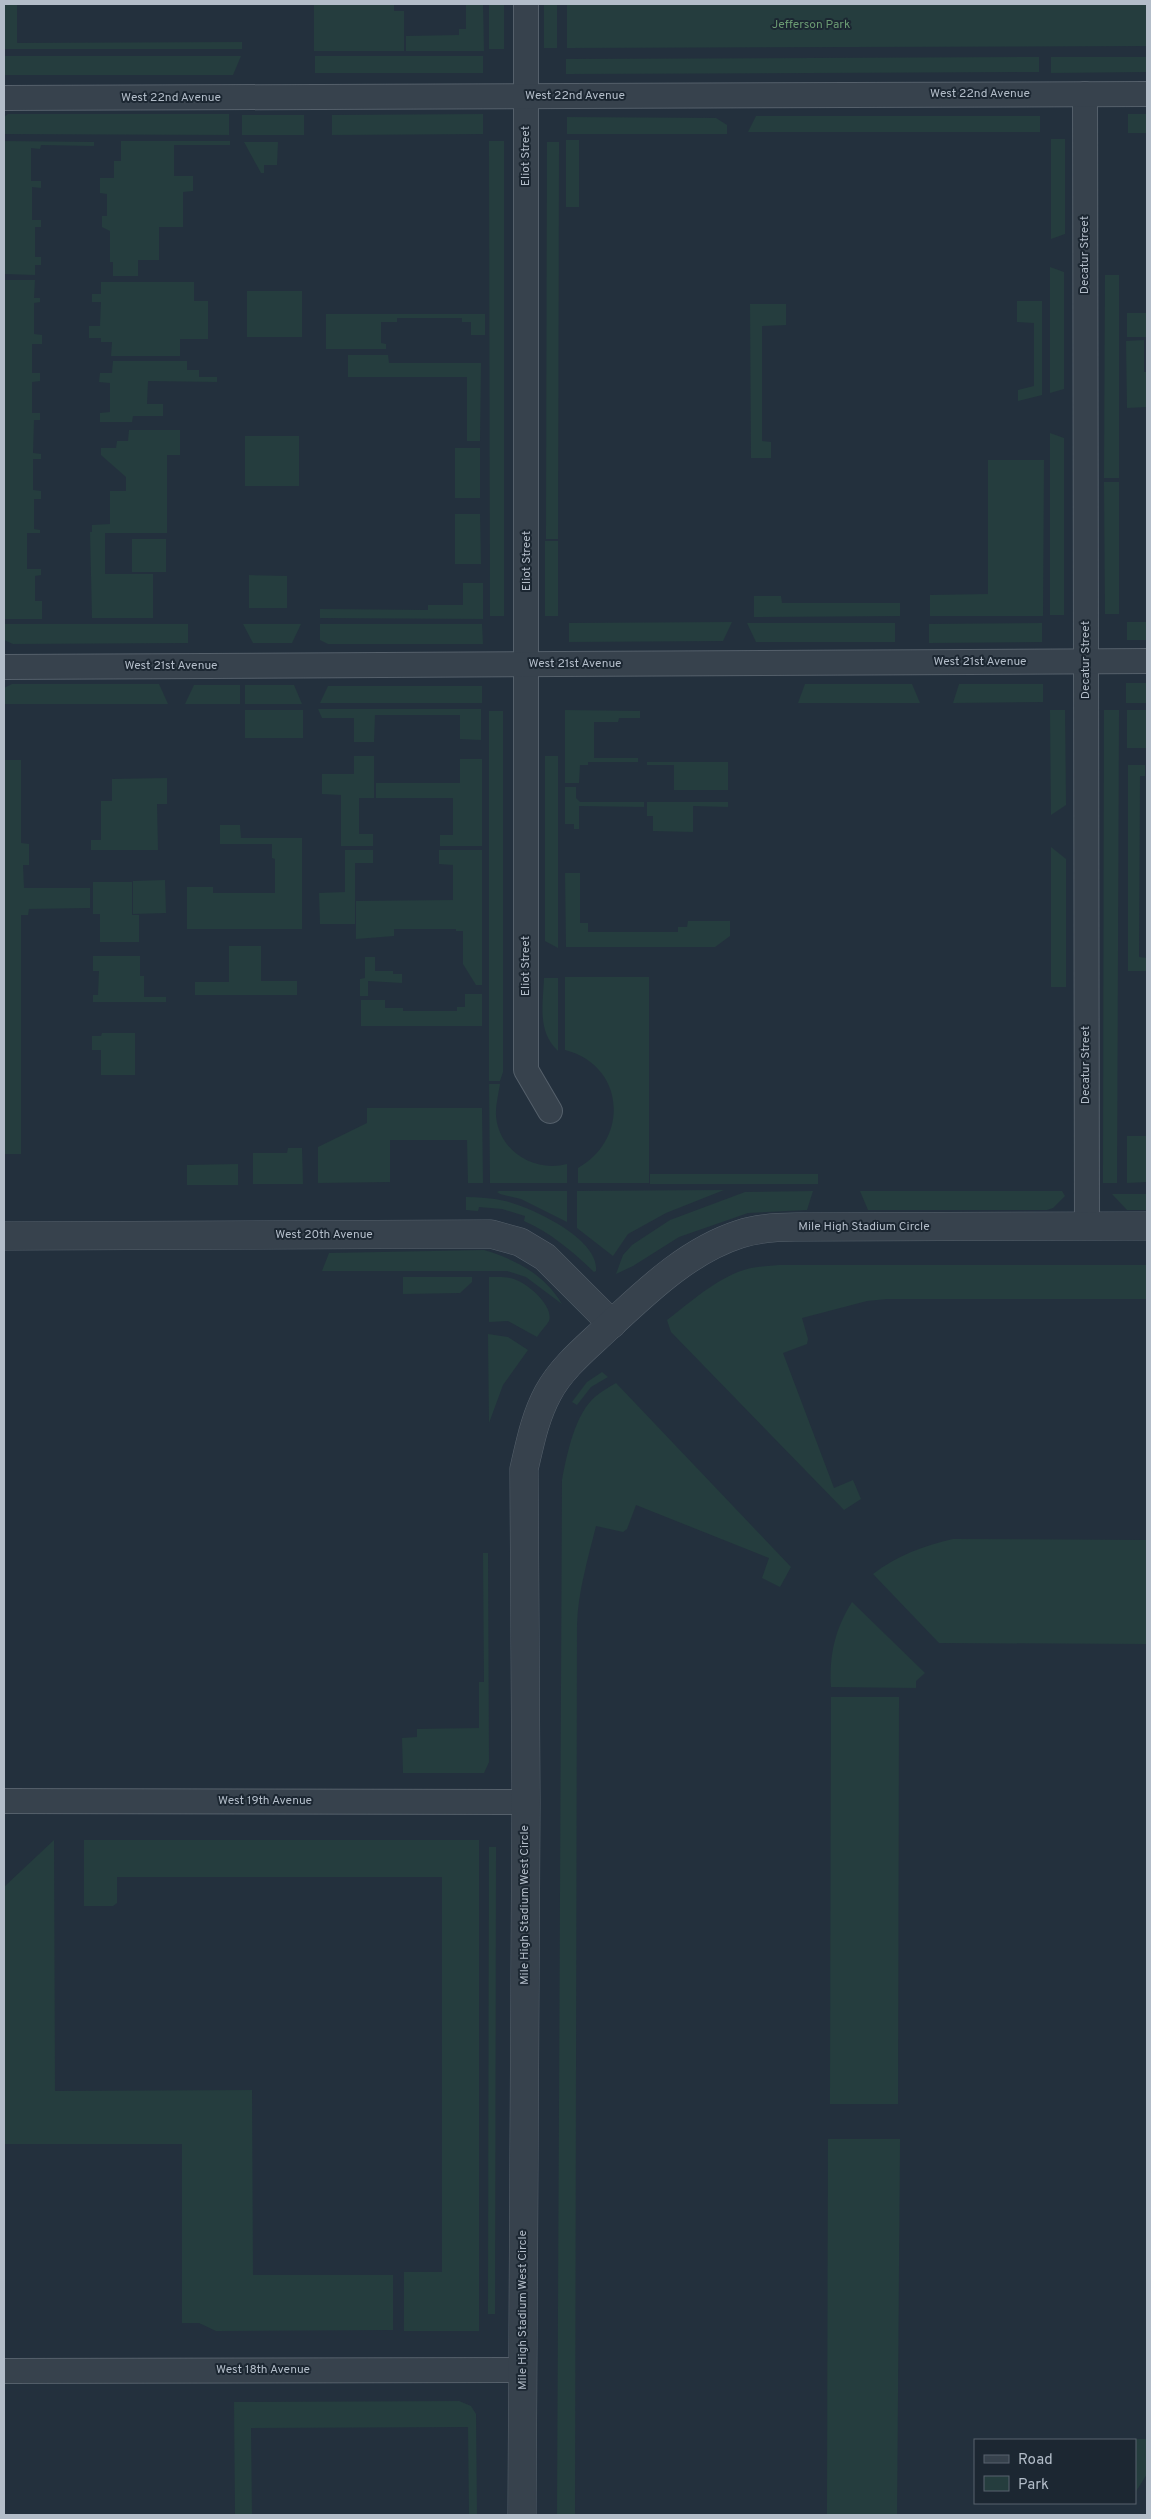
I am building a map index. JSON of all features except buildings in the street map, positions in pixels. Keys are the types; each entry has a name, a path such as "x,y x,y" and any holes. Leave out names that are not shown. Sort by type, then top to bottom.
{"street":[{"name":"Eliot Street","path":"526,4 526,1070 550,1111"},
{"name":"Decatur Street","path":"1085,94 1087,1226"},
{"name":"West 22nd Avenue","path":"4,98 1147,94"},
{"name":"West 21st Avenue","path":"4,667 1147,661"},
{"name":"Mile High Stadium Circle","path":"612,1324 670,1272 712,1246 740,1234 772,1228 1147,1226"},
{"name":"West 20th Avenue","path":"4,1236 491,1234 520,1242 545,1257 612,1324"},
{"name":"Mile High Stadium West Circle","path":"522,2515 526,1802 524,1469 535,1421 549,1393 562,1372 612,1324"},
{"name":"West 19th Avenue","path":"4,1800 526,1802"},
{"name":"West 18th Avenue","path":"4,2371 523,2370"}],"green space":[{"path":"4,4 17,4 17,43 242,42 242,49 4,49"},
{"path":"314,4 394,4 394,11 404,11 404,51 314,51"},
{"path":"466,4 483,4 484,51 406,51 406,36 459,35 459,29 466,29"},
{"path":"489,4 504,4 504,49 489,49"},
{"path":"544,4 557,4 557,48 544,48"},
{"name":"Jefferson Park","path":"567,4 1147,4 1147,46 567,48"},
{"path":"4,56 241,56 233,75 4,75"},
{"path":"315,56 483,56 483,73 315,73"},
{"name":"Jefferson Park","path":"1039,57 1039,72 566,74 566,59"},
{"path":"1051,57 1147,57 1147,72 1051,73"},
{"path":"8,114 229,114 229,135 4,134 4,117"},
{"path":"483,114 483,134 332,135 332,115"},
{"path":"1128,114 1147,114 1147,133 1128,133"},
{"path":"242,115 304,115 304,135 242,135"},
{"path":"756,116 1040,116 1040,132 748,132"},
{"path":"567,117 716,118 727,125 727,134 567,134"},
{"path":"1051,139 1065,139 1065,234 1051,239"},
{"path":"566,140 579,140 579,207 566,207"},
{"path":"4,141 94,142 94,146 41,145 40,149 31,148 31,181 41,181 41,188 32,187 32,220 41,220 41,227 35,227 35,257 41,257 41,265 35,265 35,275 4,274"},
{"path":"121,141 230,141 230,145 174,145 174,176 193,176 193,191 183,192 183,227 159,227 159,260 138,260 138,276 113,276 113,262 110,262 110,231 102,227 102,216 107,216 107,194 100,193 100,178 114,178 114,161 121,161"},
{"path":"489,141 504,141 504,616 490,616"},
{"path":"244,142 278,142 277,165 264,165 264,173 261,173"},
{"path":"547,142 559,142 558,539 546,539"},
{"path":"1050,267 1064,272 1064,389 1050,393"},
{"path":"1105,275 1119,275 1119,478 1104,478"},
{"path":"4,280 35,280 34,298 40,298 40,302 34,303 34,334 42,335 42,344 32,344 32,373 40,373 40,381 32,382 32,413 40,413 40,420 34,420 33,453 41,454 41,459 33,459 33,490 41,491 41,499 34,499 34,529 40,530 40,533 27,533 27,569 41,569 41,575 35,576 35,601 42,601 42,619 4,619"},
{"path":"101,282 194,282 194,301 208,301 208,339 180,339 180,356 111,356 112,342 101,342 101,338 89,338 89,326 100,326 101,302 92,302 92,294 101,294"},
{"path":"247,291 302,291 302,337 247,337"},
{"path":"1017,301 1042,301 1042,395 1018,401 1018,390 1034,386 1034,323 1017,322"},
{"path":"750,304 786,304 786,325 762,326 762,441 771,442 771,458 751,458"},
{"path":"1127,313 1146,313 1147,337 1127,337"},
{"path":"326,314 485,314 485,335 471,335 471,322 462,322 462,318 397,318 397,322 381,322 381,343 386,344 386,349 326,349"},
{"path":"1144,340 1144,372 1147,372 1147,407 1127,408 1126,341"},
{"path":"348,355 388,355 389,363 481,363 480,441 467,441 467,377 348,377"},
{"path":"113,361 187,361 187,370 199,370 199,377 217,377 217,382 148,381 147,404 163,404 163,416 133,416 132,422 100,422 100,413 110,412 110,383 99,382 100,373 112,373"},
{"path":"129,430 180,430 180,455 167,455 167,533 105,533 105,574 153,574 153,618 92,618 90,532 92,532 92,525 110,524 110,491 126,491 126,477 101,455 101,448 116,448 117,441 128,441"},
{"path":"1050,433 1064,438 1064,615 1050,615"},
{"path":"245,436 299,436 299,486 245,486"},
{"path":"455,448 480,448 480,498 455,498"},
{"path":"988,460 1044,460 1043,616 930,616 930,595 988,594"},
{"path":"1104,482 1119,482 1119,614 1105,614"},
{"path":"455,514 480,514 481,564 455,564"},
{"path":"132,539 166,539 166,572 132,572"},
{"path":"545,541 558,541 558,616 545,616"},
{"path":"249,575 287,576 287,608 249,608"},
{"path":"463,583 483,583 483,619 320,618 320,609 428,610 428,605 463,605"},
{"path":"754,596 781,596 782,603 900,603 900,616 754,617"},
{"path":"732,622 723,641 569,642 569,623"},
{"path":"1127,622 1147,622 1147,640 1127,640"},
{"path":"747,623 895,623 895,642 756,642"},
{"path":"1042,623 1042,642 929,643 929,624"},
{"path":"4,624 188,624 188,643 13,644 4,640"},
{"path":"243,624 301,624 292,643 253,643"},
{"path":"320,624 482,624 483,644 328,644 320,640"},
{"path":"1126,683 1147,683 1147,703 1126,703"},
{"path":"12,684 159,684 168,704 4,704 4,688"},
{"path":"805,684 912,684 920,703 798,703"},
{"path":"959,684 1043,684 1043,702 953,703"},
{"path":"194,685 240,685 240,704 185,704"},
{"path":"245,685 294,685 302,704 245,704"},
{"path":"328,686 482,686 482,703 320,703"},
{"path":"318,709 481,709 481,740 460,739 460,715 375,715 374,742 354,742 354,718 322,718"},
{"path":"245,710 303,710 303,738 245,738"},
{"path":"565,710 640,711 640,718 619,718 618,722 594,722 594,758 638,758 638,762 588,762 588,765 580,765 579,783 565,783"},
{"path":"1050,710 1065,710 1066,805 1051,815"},
{"path":"1104,710 1119,710 1117,1183 1103,1183"},
{"path":"1127,710 1147,710 1146,748 1127,748"},
{"path":"489,711 503,711 503,1072 500,1081 489,1081"},
{"path":"354,756 374,756 374,798 359,798 359,834 373,834 373,846 341,846 341,795 322,794 322,774 354,774"},
{"path":"545,756 558,756 558,948 545,941"},
{"path":"460,759 482,759 482,846 440,846 440,835 453,835 453,798 376,798 376,783 460,783"},
{"path":"4,760 21,760 21,843 29,844 29,865 23,865 24,888 90,888 90,908 29,909 28,915 21,915 21,1154 4,1154"},
{"path":"647,762 728,762 728,790 674,790 674,765 647,765"},
{"path":"1128,765 1145,765 1145,776 1140,776 1139,957 1147,958 1147,971 1128,971"},
{"path":"167,778 167,804 157,804 158,850 91,850 91,840 101,840 101,801 112,801 112,779"},
{"path":"565,787 576,787 576,798 580,802 644,802 644,807 579,806 579,829 574,829 574,824 565,824"},
{"path":"647,802 728,802 728,807 693,806 693,832 653,831 653,816 647,816"},
{"path":"220,825 240,825 241,838 302,838 302,929 187,929 187,887 213,887 213,893 275,893 275,859 272,858 272,844 220,844"},
{"path":"1051,847 1066,859 1066,987 1051,987"},
{"path":"345,850 373,850 373,863 355,863 355,924 320,924 319,893 345,892"},
{"path":"439,850 482,850 482,985 476,985 463,964 463,931 456,931 456,929 394,929 394,936 356,939 356,901 453,900 453,865 439,864"},
{"path":"565,873 580,873 580,923 588,923 588,932 678,932 678,927 687,927 688,921 730,921 730,936 715,947 566,947"},
{"path":"165,880 166,913 133,914 133,881"},
{"path":"93,882 132,882 132,915 139,915 139,942 100,942 100,914 93,914"},
{"path":"229,946 261,946 261,981 297,981 297,995 195,995 195,982 229,982"},
{"path":"93,956 140,956 140,976 144,976 144,997 166,997 166,1002 93,1002 93,995 98,995 99,971 93,971"},
{"path":"365,957 375,957 375,971 393,971 393,974 402,974 402,983 368,981 368,996 360,996 360,979 365,978"},
{"path":"565,977 649,977 649,1183 578,1183 578,1168 595,1155 606,1139 613,1122 614,1104 609,1086 600,1071 585,1058 565,1050"},
{"path":"544,978 558,978 558,1051 551,1043 544,1026 542,1008"},
{"path":"465,994 482,994 482,1026 361,1026 361,1000 385,1000 385,1008 403,1008 403,1011 457,1011 457,1007 465,1007"},
{"path":"102,1033 135,1033 135,1075 101,1075 101,1050 92,1050 92,1036 101,1036"},
{"path":"489,1084 500,1084 496,1118 501,1134 507,1144 514,1152 533,1163 555,1166 567,1164 567,1183 490,1183"},
{"path":"367,1108 482,1108 483,1183 468,1183 467,1140 390,1140 390,1182 318,1183 318,1147 367,1123"},
{"path":"1127,1136 1147,1136 1147,1182 1127,1183"},
{"path":"288,1148 302,1148 303,1184 253,1184 253,1153 287,1153"},
{"path":"238,1164 238,1185 187,1185 187,1165"},
{"path":"650,1174 818,1174 818,1184 650,1184"},
{"path":"724,1190 666,1213 628,1234 613,1256 577,1228 577,1191"},
{"path":"567,1191 567,1222 521,1199 500,1194 497,1192"},
{"path":"813,1191 807,1210 748,1213 679,1237 633,1266 616,1274 623,1255 632,1245 670,1220 745,1192"},
{"path":"860,1191 1062,1191 1065,1196 1053,1208 1047,1210 868,1210"},
{"path":"1112,1194 1147,1194 1147,1210 1127,1210"},
{"path":"466,1197 486,1198 517,1204 562,1226 587,1247 594,1259 596,1271 594,1272 552,1237 524,1221 525,1216 502,1209 479,1207 478,1211 466,1210"},
{"path":"484,1250 518,1263 547,1285 562,1304 526,1277 507,1271 322,1271 329,1253"},
{"path":"779,1265 1147,1265 1147,1299 887,1299 867,1301 802,1318 808,1339 807,1344 783,1353 834,1488 853,1480 861,1499 844,1510 671,1332 667,1320 728,1276 751,1268"},
{"path":"403,1277 472,1277 472,1282 460,1293 403,1294"},
{"path":"489,1277 510,1278 521,1282 544,1302 550,1315 549,1321 537,1337 508,1321 489,1322"},
{"path":"488,1334 508,1337 528,1350 503,1385 489,1423"},
{"path":"602,1372 608,1377 591,1387 577,1405 572,1402 587,1382"},
{"path":"616,1383 791,1567 780,1587 762,1578 769,1558 636,1505 627,1529 623,1532 596,1526 581,1587 577,1625 575,2515 557,2515 562,1480 566,1458 577,1423 589,1403"},
{"path":"953,1539 1147,1540 1147,1644 939,1643 873,1574 892,1561 911,1552"},
{"path":"483,1553 488,1553 489,1762 484,1773 403,1773 402,1738 417,1737 417,1729 479,1728 479,1682 484,1682"},
{"path":"852,1602 925,1673 916,1681 916,1688 831,1687 831,1664 834,1643 841,1622"},
{"path":"831,1697 899,1697 898,2104 830,2104"},
{"path":"54,1840 55,2091 252,2090 253,2275 393,2275 393,2330 216,2331 199,2323 182,2323 182,2144 4,2144 4,1887"},
{"path":"84,1840 479,1840 479,2331 404,2331 404,2272 442,2272 442,1877 117,1877 117,1903 113,1906 84,1906"},
{"path":"489,1847 496,1847 495,2314 488,2314"},
{"path":"828,2139 900,2139 897,2515 827,2515"},
{"path":"459,2401 471,2406 476,2414 477,2515 469,2515 468,2427 251,2428 252,2515 235,2515 234,2402"},
{"path":"1136,2439 1147,2439 1147,2474 1136,2491"}]}
